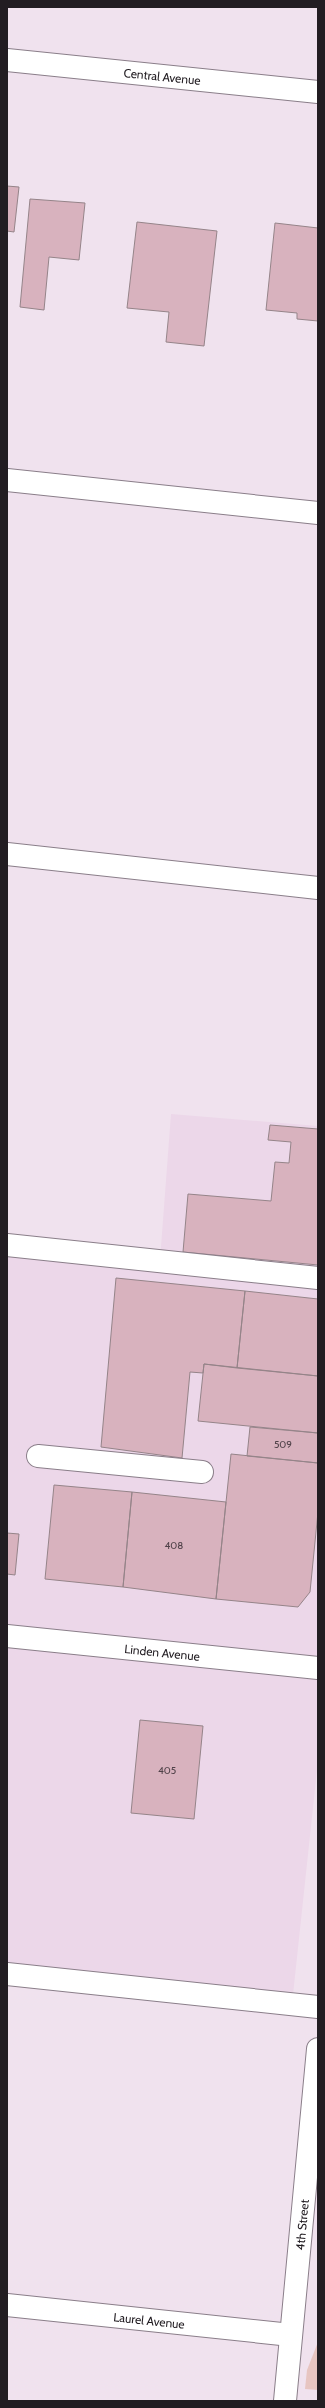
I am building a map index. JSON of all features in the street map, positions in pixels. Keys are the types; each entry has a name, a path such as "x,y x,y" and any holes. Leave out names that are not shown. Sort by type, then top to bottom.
{"street":[{"name":"Central Avenue","path":"7,60 318,92"},
{"path":"7,480 318,513"},
{"path":"7,854 318,888"},
{"path":"7,1245 318,1278"},
{"path":"38,1456 202,1472"},
{"name":"Linden Avenue","path":"7,1636 318,1668"},
{"path":"7,1974 318,2007"},
{"name":"4th Street","path":"285,2401 316,2096 318,2049"},
{"name":"Laurel Avenue","path":"7,2306 291,2335"}],"shaded area":[{"path":"171,1114 318,1126 318,1761 292,2004 7,1970 7,1247 160,1260"},
{"path":"318,2342 318,2390 305,2389 307,2370"}],"building":[{"path":"7,186 19,187 14,232 7,231"},
{"path":"30,199 85,203 79,260 49,257 44,310 20,307"},
{"path":"137,222 217,231 204,346 166,342 169,312 127,308"},
{"path":"275,223 318,228 318,321 297,319 297,313 266,310"},
{"path":"270,1125 318,1129 318,1265 183,1252 188,1194 271,1201 275,1162 289,1163 291,1142 268,1140"},
{"path":"116,1278 245,1291 237,1368 204,1364 203,1373 190,1372 182,1458 101,1447"},
{"path":"245,1291 318,1299 318,1376 237,1368"},
{"path":"204,1364 318,1376 318,1433 198,1421"},
{"path":"250,1427 318,1433 318,1463 247,1456"},
{"path":"231,1454 318,1463 318,1512 310,1592 298,1607 216,1599"},
{"path":"54,1485 132,1492 123,1587 45,1579"},
{"path":"132,1492 226,1502 216,1599 123,1587"},
{"path":"7,1533 19,1534 15,1575 7,1574"},
{"path":"140,1720 203,1726 194,1819 131,1813"}]}
